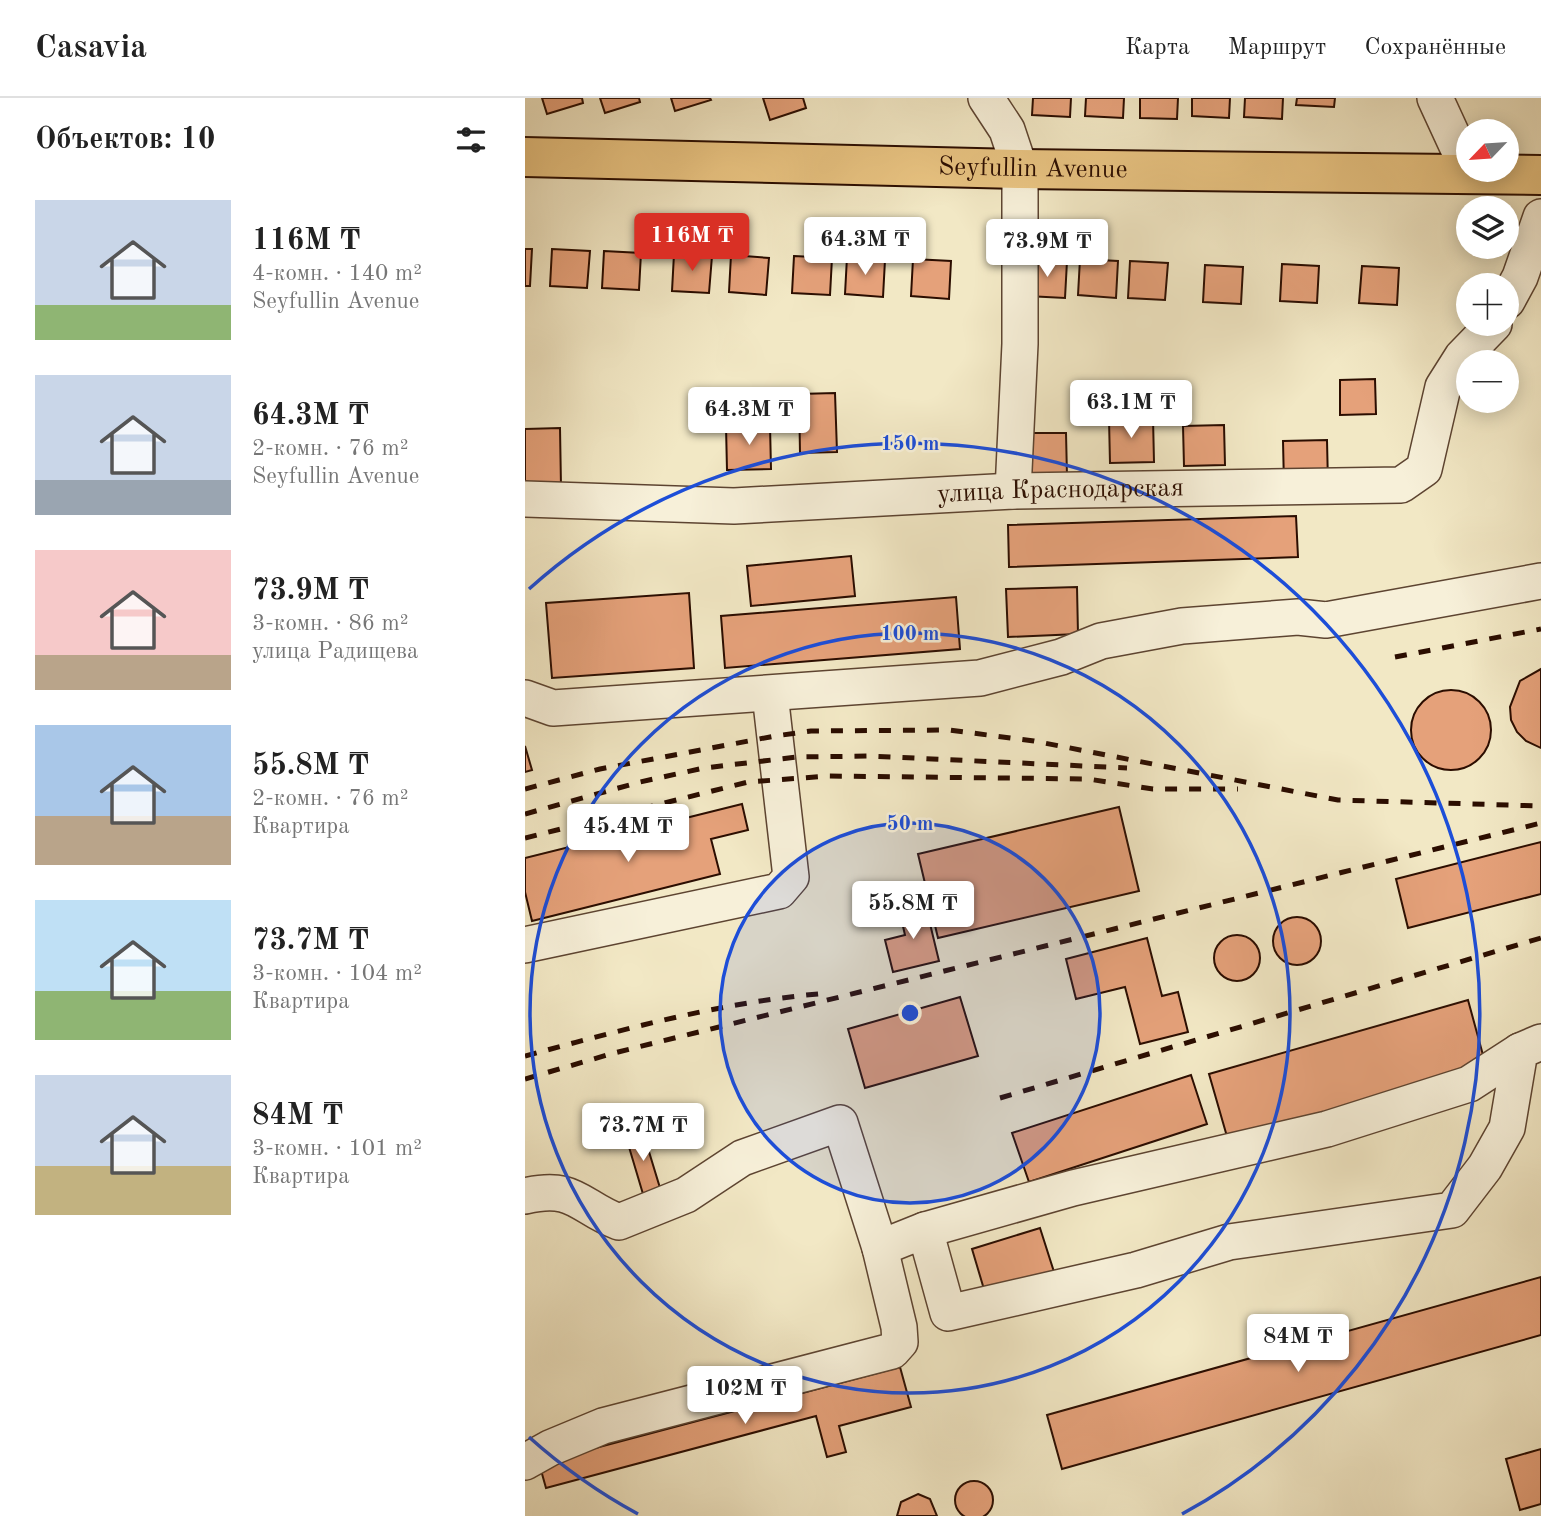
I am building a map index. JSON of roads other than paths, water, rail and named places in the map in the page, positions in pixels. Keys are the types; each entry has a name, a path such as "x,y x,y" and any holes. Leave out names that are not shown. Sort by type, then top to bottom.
{"main road":[{"name":"Seyfullin Avenue","path":"525,157 1020,169 1456,174"},
{"name":"Seyfullin Avenue","path":"1519,175 1541,175"}],"street":[{"path":"985,98 1007,130 1020,169 1020,344 1013,491"},
{"path":"1435,98 1456,144"},
{"path":"1519,279 1541,217"},
{"name":"улица Краснодарская","path":"525,499 734,506 1013,491 1401,485 1424,469 1443,387 1462,357 1482,336"},
{"path":"525,698 553,708 980,678 1061,657 1101,641 1182,626 1298,617 1326,620 1541,581"},
{"path":"525,945 779,891 791,877 771,694"},
{"path":"925,1230 948,1313 1136,1269 1229,1242 1452,1210 1485,1167 1507,1128 1530,1047"},
{"path":"880,1248 925,1230 1073,1188 1327,1129 1469,1084 1530,1047"},
{"path":"525,1196 537,1193 572,1194 603,1216 619,1222 686,1195 742,1158 840,1123 880,1248 899,1327 900,1342 892,1351 603,1426 550,1448 525,1462"}],"railway":[{"path":"1395,657 1541,629"},
{"path":"525,789 600,769 775,736 811,731 949,730 1034,741 1338,800 1541,806"},
{"path":"525,814 640,782 704,768 797,757 870,756 1127,768"},
{"path":"525,838 748,782 829,776 1088,779 1153,789 1238,789"},
{"path":"525,1079 614,1053 1541,823"},
{"path":"1000,1098 1541,938"},
{"path":"525,1056 713,1009 829,993"}]}
